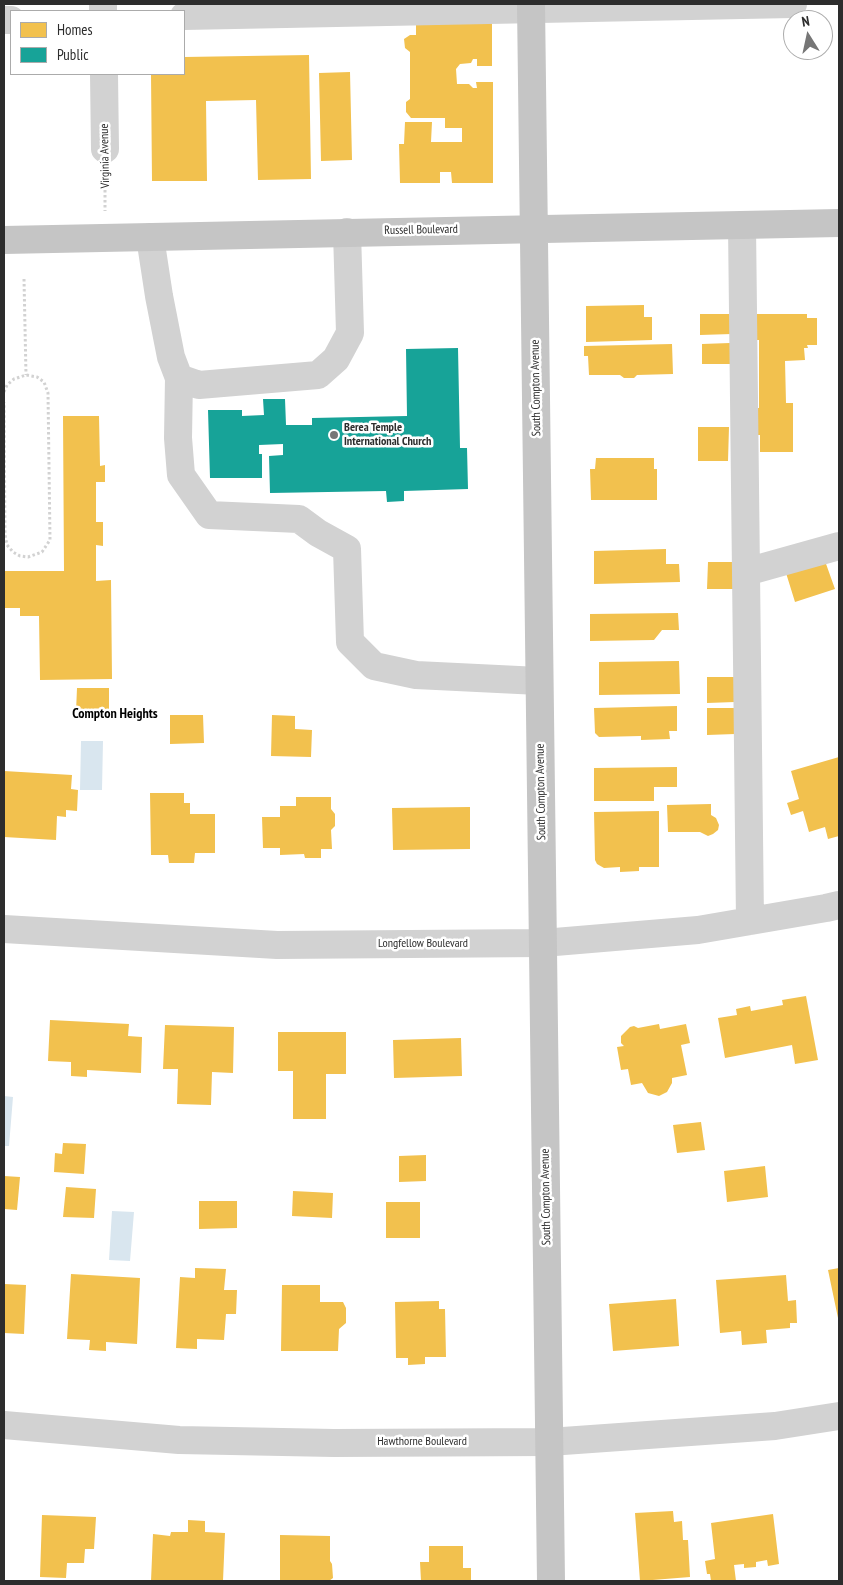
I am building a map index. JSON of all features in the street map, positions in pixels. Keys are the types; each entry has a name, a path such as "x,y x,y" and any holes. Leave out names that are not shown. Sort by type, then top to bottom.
{"main road":[{"name":"South Compton Avenue","path":"531,6 551,1581"},
{"name":"Russell Boulevard","path":"4,240 839,223"}],"street":[{"path":"185,16 308,9 793,4"},
{"name":"Virginia Avenue","path":"104,75 105,149"},
{"path":"742,225 750,921"},
{"path":"179,378 199,385 318,375 336,359 350,333 347,232"},
{"path":"150,237 158,296 171,357 179,378 178,438 181,475 209,515 299,519 347,550 350,642 374,666 416,675 539,680"},
{"path":"746,572 839,546"},
{"name":"Longfellow Boulevard","path":"4,929 277,945 543,943 698,930 839,905"},
{"name":"Hawthorne Boulevard","path":"4,1425 179,1440 334,1443 549,1442 775,1426 839,1416"}],"path":[{"name":"Virginia Avenue","path":"105,149 106,238"},
{"path":"24,279 26,376"},
{"path":"4,392 7,384 14,379 26,376 37,377 44,382 48,393 50,534 47,547 42,552 28,557 20,556 13,552 7,545 5,535 4,402"}],"shaded area":[{"path":"81,741 103,741 102,790 80,790"},
{"path":"4,1096 13,1097 9,1146 4,1146"},
{"path":"112,1211 134,1212 130,1261 109,1260"}],"building: Homes":[{"path":"492,23 492,66 477,66 477,59 473,59 471,63 460,64 456,69 457,84 469,84 473,88 477,88 476,82 493,82 493,183 452,183 451,172 440,172 440,183 400,183 399,144 404,144 405,122 432,122 431,142 462,142 462,128 445,128 445,118 411,118 406,112 406,102 410,99 410,52 405,48 404,39 410,35 416,35 416,24"},
{"path":"309,55 311,179 258,180 256,100 206,101 207,181 152,181 151,75 185,75 185,57"},
{"path":"350,72 352,160 321,161 319,73"},
{"path":"644,305 644,317 652,317 652,340 586,342 586,306"},
{"path":"700,314 732,314 732,334 700,335"},
{"path":"757,314 807,314 807,318 817,318 817,345 807,345 808,348 804,348 805,360 785,361 786,403 793,403 793,452 760,452 760,435 758,435 759,340 757,340"},
{"path":"730,343 730,364 702,364 702,344"},
{"path":"672,344 673,374 637,375 634,378 624,378 620,375 589,375 588,356 584,356 584,346"},
{"path":"63,416 99,416 100,466 105,465 105,482 96,482 96,522 103,522 103,546 96,545 96,581 111,580 112,679 40,680 39,616 20,616 20,608 4,608 4,571 64,571"},
{"path":"698,427 729,427 728,461 698,461"},
{"path":"596,458 654,458 654,469 657,469 657,500 591,500 590,469 595,469"},
{"path":"666,549 666,564 679,564 680,582 594,584 594,551"},
{"path":"825,561 835,589 795,602 786,573"},
{"path":"708,562 736,562 736,589 707,589"},
{"path":"678,613 679,630 662,630 654,640 590,641 590,614"},
{"path":"679,661 680,694 599,695 599,662"},
{"path":"707,677 735,677 735,702 707,703"},
{"path":"77,688 109,688 109,712 76,712"},
{"path":"677,706 677,731 669,731 670,739 641,740 641,736 599,737 595,733 594,708"},
{"path":"707,708 735,708 735,734 707,735"},
{"path":"170,715 203,715 204,743 170,744"},
{"path":"272,715 295,716 295,729 312,730 311,757 271,756"},
{"path":"839,757 839,836 828,839 825,827 809,832 803,811 791,815 787,803 799,799 791,771"},
{"path":"677,767 677,787 654,787 654,801 594,801 594,768"},
{"path":"4,771 72,775 71,789 78,790 77,811 66,810 66,817 57,816 56,840 4,837"},
{"path":"150,793 184,793 184,803 190,803 190,814 215,814 215,853 195,853 194,863 169,863 168,855 151,855"},
{"path":"296,797 331,797 331,809 335,814 335,826 331,830 332,849 321,849 321,858 305,858 304,854 280,855 280,848 263,848 262,817 280,817 280,806 296,806"},
{"path":"711,804 711,815 716,818 719,825 718,830 713,834 708,836 700,832 668,832 667,805"},
{"path":"470,807 470,849 393,850 392,808"},
{"path":"659,811 659,867 639,867 639,871 620,872 620,867 604,868 597,864 595,860 594,812"},
{"path":"806,996 818,1060 795,1064 792,1045 725,1058 718,1018 737,1015 736,1009 750,1006 751,1011 783,1005 782,1000"},
{"path":"50,1020 129,1024 128,1036 142,1037 141,1073 87,1070 87,1077 71,1076 71,1062 48,1061"},
{"path":"659,1024 660,1029 686,1024 690,1043 681,1045 687,1075 672,1078 672,1083 667,1092 659,1096 648,1093 642,1083 631,1085 628,1069 621,1070 617,1047 624,1046 621,1043 621,1036 630,1027 638,1028"},
{"path":"165,1025 234,1027 233,1073 212,1072 211,1105 177,1104 178,1069 163,1069"},
{"path":"278,1032 346,1032 346,1074 326,1074 326,1119 293,1119 293,1071 278,1071"},
{"path":"461,1038 462,1076 394,1078 393,1040"},
{"path":"701,1122 705,1150 677,1153 673,1125"},
{"path":"63,1143 86,1144 84,1174 54,1172 55,1153 62,1154"},
{"path":"426,1155 426,1181 399,1182 399,1156"},
{"path":"765,1166 768,1197 727,1202 724,1171"},
{"path":"4,1176 20,1177 17,1210 4,1209"},
{"path":"66,1187 96,1189 94,1218 63,1217"},
{"path":"293,1191 333,1193 332,1218 292,1216"},
{"path":"199,1201 237,1201 237,1228 199,1229"},
{"path":"386,1202 420,1202 420,1238 386,1238"},
{"path":"195,1268 226,1269 224,1290 237,1290 236,1314 226,1314 224,1340 197,1339 197,1349 176,1348 180,1277 195,1278"},
{"path":"839,1268 839,1318 838,1318 828,1270"},
{"path":"71,1274 140,1278 137,1344 106,1342 106,1351 89,1350 90,1340 67,1339"},
{"path":"786,1275 788,1301 796,1300 797,1323 790,1323 790,1328 766,1330 767,1343 742,1345 741,1331 720,1333 716,1280"},
{"path":"4,1284 26,1285 24,1334 4,1333"},
{"path":"282,1285 320,1285 320,1302 343,1302 346,1308 346,1323 339,1329 338,1351 281,1351"},
{"path":"676,1299 679,1346 613,1351 609,1304"},
{"path":"439,1301 439,1309 445,1309 446,1357 425,1357 425,1364 408,1365 408,1358 396,1358 395,1302"},
{"path":"673,1511 674,1522 682,1521 683,1540 688,1540 690,1577 640,1581 635,1513"},
{"path":"773,1514 779,1564 768,1566 767,1560 756,1562 756,1567 744,1568 744,1564 734,1565 736,1581 711,1581 710,1574 707,1574 705,1561 715,1559 711,1523"},
{"path":"42,1515 96,1517 94,1549 85,1549 84,1563 67,1563 66,1578 40,1577"},
{"path":"188,1520 205,1521 205,1532 225,1533 223,1581 151,1581 153,1534 170,1536 171,1532 188,1532"},
{"path":"280,1535 330,1536 330,1561 333,1578 329,1581 280,1581"},
{"path":"429,1546 463,1546 463,1568 471,1568 471,1581 421,1581 420,1562 429,1562"}],"building: Public":[{"name":"Berea Temple International Church","path":"458,348 460,448 467,448 468,489 404,491 404,501 387,502 386,491 270,493 269,456 283,455 283,444 259,445 259,454 262,454 262,478 210,478 208,410 242,410 242,416 264,415 263,399 285,399 286,425 312,425 312,418 407,416 406,349"}],"place":[{"name":"Berea Temple International Church","path":"334,435"}],"district":[{"name":"Compton Heights","path":"115,714"}]}
